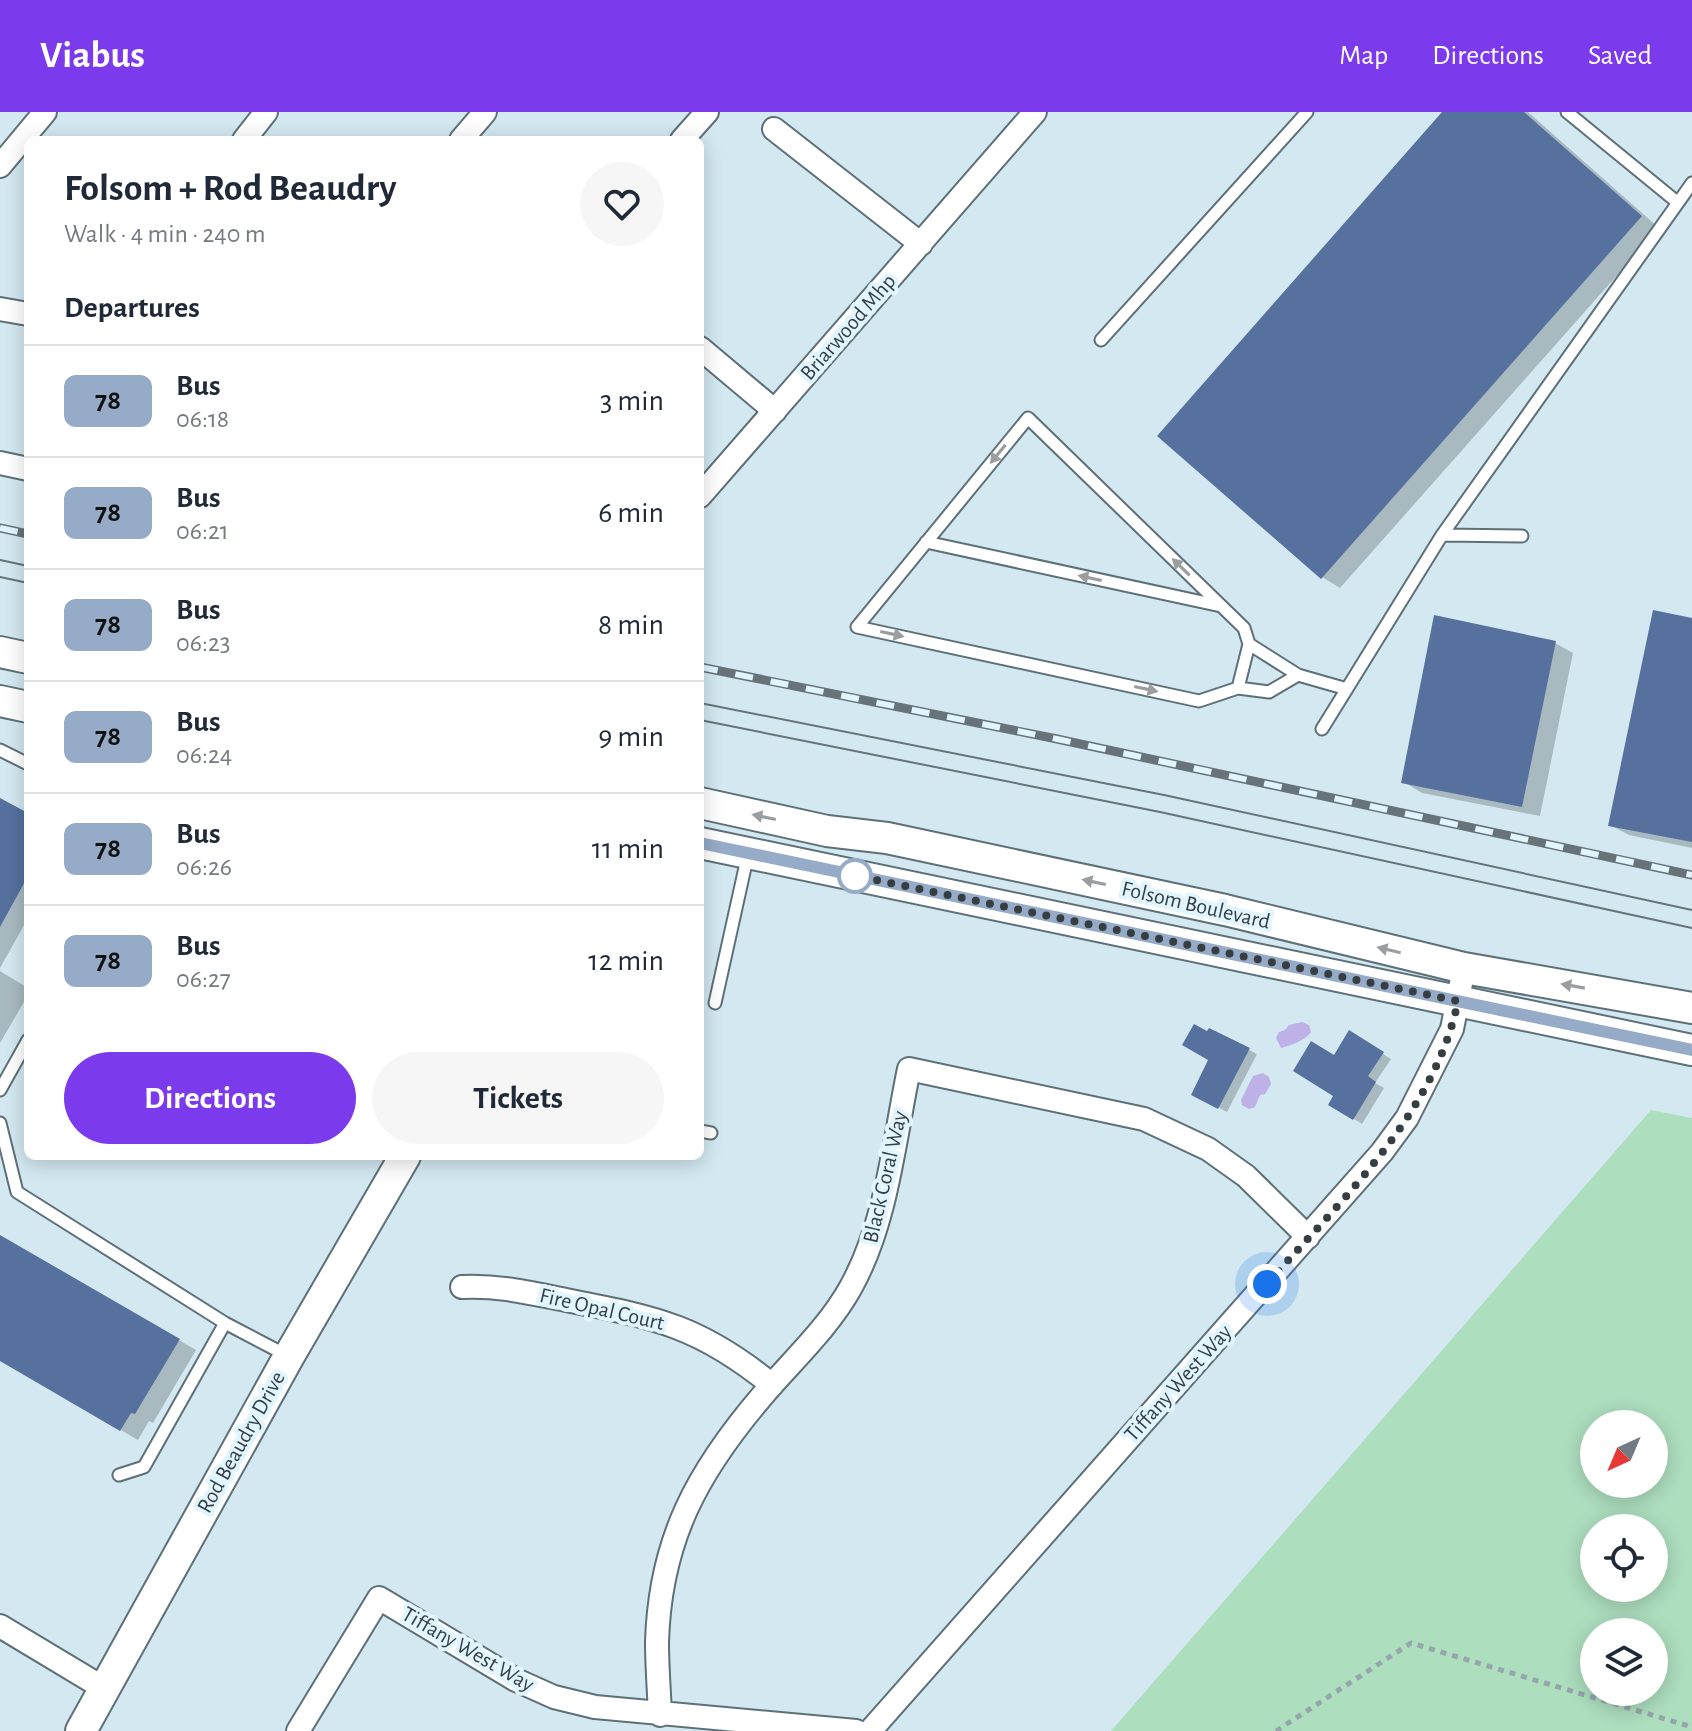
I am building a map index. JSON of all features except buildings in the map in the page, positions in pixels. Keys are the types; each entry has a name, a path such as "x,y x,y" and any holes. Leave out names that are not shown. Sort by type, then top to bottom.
{"main road":[{"path":"0,652 24,657"},
{"path":"0,673 24,677"},
{"path":"0,701 24,706"},
{"name":"Folsom Boulevard","path":"704,804 827,831 887,838 1225,910 1464,968 1692,1008"},
{"name":"Folsom Boulevard","path":"704,844 1692,1050"},
{"name":"Rod Beaudry Drive","path":"81,1731 289,1356 403,1160"}],"street":[{"path":"4,157 45,112"},
{"path":"247,136 266,112"},
{"path":"464,136 485,112"},
{"path":"686,136 707,112"},
{"name":"Briarwood Mhp","path":"704,491 1035,112"},
{"path":"774,129 921,244"},
{"path":"0,309 24,313"},
{"path":"704,351 775,411"},
{"path":"0,463 24,468"},
{"name":"Tiffany West Way","path":"870,1731 1382,1152 1407,1118 1452,1029 1464,968"},
{"name":"Black Coral Way","path":"660,1715 659,1606 676,1535 697,1484 726,1438 829,1319 851,1287 879,1216 909,1069 1144,1119 1208,1149 1246,1176 1308,1237"},
{"name":"Fire Opal Court","path":"462,1287 504,1287 654,1318 708,1339 741,1359 772,1385"},
{"name":"Tiffany West Way","path":"298,1731 379,1598 516,1680 554,1697 595,1707 660,1715 856,1731"},
{"path":"0,1626 105,1689"}],"lane":[{"path":"1101,340 1307,112"},
{"path":"1567,112 1677,202"},
{"path":"1322,729 1442,535 1692,183"},
{"path":"1238,688 1249,644 1244,628 1028,418 857,627 1199,701 1238,688 1269,692 1298,675"},
{"path":"1442,535 1522,536"},
{"path":"926,542 1221,606"},
{"path":"1249,644 1298,675 1347,689"},
{"path":"0,750 24,762"},
{"path":"715,1003 748,853"},
{"path":"0,1090 24,1047"},
{"path":"0,1123 17,1192 225,1323 289,1356"},
{"path":"119,1475 144,1467 225,1323"}],"path":[{"path":"1276,1731 1411,1643 1692,1727"}],"green space":[{"path":"1651,1110 1692,1118 1692,1731 1111,1731"}],"shaded area":[{"path":"1302,1022 1309,1025 1311,1032 1281,1048 1276,1038 1279,1032 1289,1025"},
{"path":"1263,1073 1269,1077 1271,1084 1265,1094 1260,1095 1255,1107 1249,1109 1242,1105 1241,1100 1253,1076"}],"tram line":[{"path":"0,560 24,565"},
{"path":"0,577 24,582"},
{"path":"704,704 1164,795 1692,910"},
{"path":"704,721 1160,812 1692,928"}],"railway":[{"path":"0,528 24,533"},
{"path":"704,668 1057,739 1692,875"}],"bus line":[{"name":"78","path":"704,844 1692,1050"}],"route":[{"path":"855,876 852,875 1458,1001 1452,1029 1407,1118 1382,1152 1267,1284"}]}
